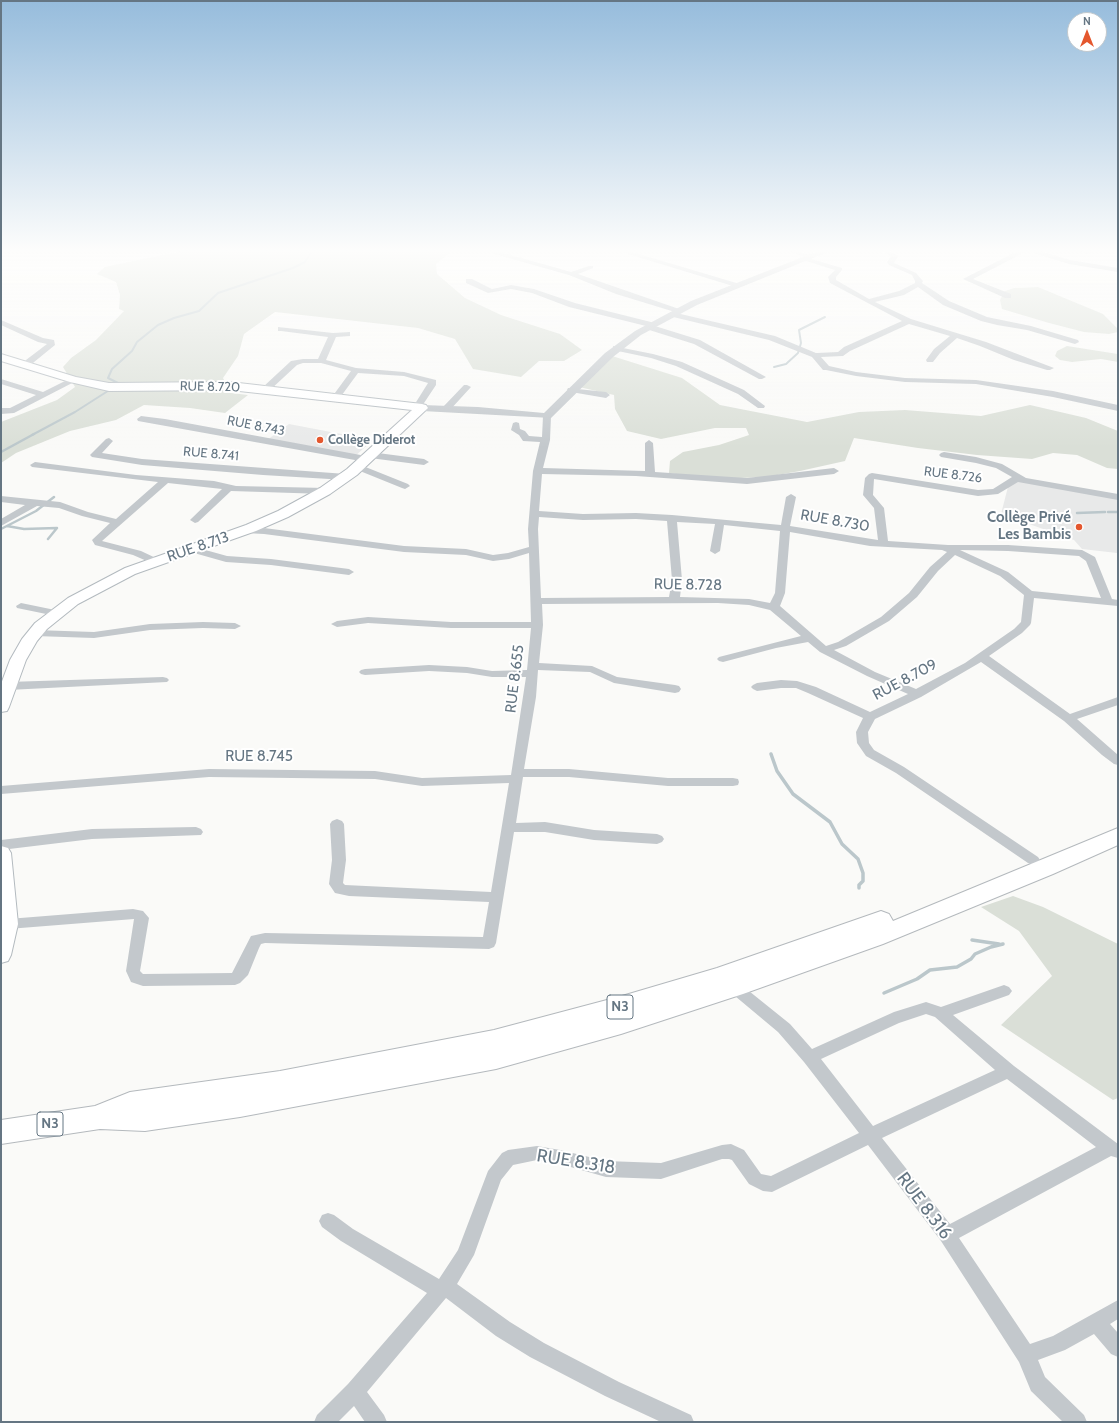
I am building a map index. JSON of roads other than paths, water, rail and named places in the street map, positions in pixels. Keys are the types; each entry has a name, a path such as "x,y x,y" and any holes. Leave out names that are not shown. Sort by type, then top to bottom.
{"highway":[{"name":"N3","path":"100,1117 130,1104 280,1082 494,1041 607,1010 722,976 872,924 949,895 1033,860 1118,821"},
{"name":"N3","path":"1,1132 100,1117 145,1119 233,1106 496,1058 621,1024 734,987 874,938 1037,872 1118,836"}],"main road":[{"name":"RUE 8.720","path":"1,357 74,380 113,387 218,385 266,389 420,408"},
{"name":"RUE 8.713","path":"1,707 18,660 35,633 56,613 72,601 130,571 245,530 283,514 325,491 346,477 365,461 420,408"},
{"path":"1,853 4,938"}],"street":[{"path":"611,315 650,326 697,342 762,377"},
{"path":"266,389 294,363 303,361 321,361 356,370 404,374 433,382 420,408 446,408 547,416 571,390 616,348 669,315"},
{"path":"688,315 778,340 816,355 840,354 847,349 908,321"},
{"path":"897,315 908,321 983,344 1017,358 1050,368"},
{"path":"975,315 997,323 1028,328 1076,342"},
{"path":"1,322 41,340 50,342 51,344 48,348 25,365"},
{"path":"281,329 333,335 346,334"},
{"path":"321,361 333,335"},
{"path":"930,360 937,351 955,336"},
{"path":"616,348 653,356 679,364 742,392 761,406"},
{"path":"816,355 826,368 856,374 905,380 976,382 1053,394 1118,408"},
{"path":"336,397 356,370"},
{"path":"1,411 11,411 74,380"},
{"path":"1,381 43,395"},
{"path":"446,408 467,387"},
{"path":"571,390 606,395"},
{"name":"RUE 8.655","path":"4,938 133,914 138,915 142,918 133,972 136,978 143,980 234,979 240,975 256,940 265,938 489,943 530,696 537,625 533,529 538,471 546,440 547,416"},
{"name":"RUE 8.743","path":"141,419 165,422 365,461"},
{"path":"516,426 515,430 522,433 526,439 546,440"},
{"name":"RUE 8.741","path":"109,441 95,455 142,462 346,477"},
{"path":"649,443 650,473"},
{"path":"944,455 976,460 999,466 1022,479 1118,497"},
{"path":"365,461 424,462"},
{"path":"365,461 405,486"},
{"path":"35,465 165,482 214,484 243,490 325,491"},
{"path":"538,471 650,473 747,481 834,471"},
{"name":"RUE 8.726","path":"883,544 879,508 868,495 870,478 876,476 916,484 978,493 995,492 1014,480 1022,479"},
{"path":"156,562 137,553 97,542 97,540 165,482"},
{"path":"195,520 229,487"},
{"path":"774,607 780,593 784,528 791,497"},
{"path":"1,499 60,505 85,514 117,522"},
{"path":"1,523 35,503"},
{"name":"RUE 8.730","path":"534,514 593,518 636,516 720,522 784,528 883,544 949,549 999,571 1029,594"},
{"path":"672,518 677,580 674,600"},
{"path":"715,551 720,522"},
{"path":"245,530 264,531 396,548 466,552 493,558 509,556 533,549"},
{"path":"824,650 842,644 885,619 912,595 949,549 1008,548 1082,553 1090,559 1107,601"},
{"path":"191,549 226,559 271,562 349,572"},
{"path":"1029,594 1118,603"},
{"name":"RUE 8.709","path":"1029,594 1026,623 1018,630 982,657 917,694 870,717 862,732 863,743 870,753 900,770 1033,860"},
{"name":"RUE 8.728","path":"536,601 718,600 749,602 774,607 824,650 870,674 888,680 917,694"},
{"path":"21,606 56,613"},
{"path":"337,624 368,620 451,625 537,625"},
{"path":"35,633 94,635 153,627 203,625 235,626"},
{"path":"723,659 775,645 810,638"},
{"path":"982,657 1068,718 1118,761"},
{"path":"365,672 391,672 429,668 467,670 492,674 532,670 584,668 592,669 614,680 675,689"},
{"path":"8,686 163,680"},
{"path":"757,688 781,684 797,685 812,690 870,717"},
{"path":"1068,718 1108,706 1118,701"},
{"name":"RUE 8.745","path":"1,790 209,773 343,774 422,782 569,774 668,782 733,782"},
{"path":"337,824 339,860 336,884 340,889 349,891 497,897"},
{"path":"509,828 545,827 594,835 657,839"},
{"path":"1,845 92,834 196,832"},
{"name":"RUE 8.316","path":"734,987 784,1028 810,1057 947,1235 1026,1355 1038,1384 1077,1422"},
{"path":"940,1013 1004,991"},
{"path":"810,1057 894,1018 926,1008 940,1013 1008,1071 1114,1149 947,1235"},
{"path":"870,1136 1008,1071"},
{"name":"RUE 8.318","path":"324,1422 355,1391 443,1289 465,1255 494,1176 508,1158 537,1153 606,1168 661,1171 722,1152 731,1151 738,1155 755,1179 763,1183 772,1184 870,1136"},
{"path":"328,1221 346,1235 443,1289 503,1330 537,1350 612,1389 684,1422"},
{"path":"1026,1355 1058,1343 1118,1309"},
{"path":"1096,1322 1118,1347"},
{"path":"355,1391 377,1422"}],"waterway":[{"path":"116,385 118,383 108,378 112,369 132,351 137,342 158,325 183,315"},
{"path":"774,367 786,364 798,353 801,343 799,330 825,317"},
{"path":"32,435 75,412 111,389"},
{"path":"1,452 34,434"},
{"path":"1,529 36,511 54,497"},
{"path":"1077,513 1105,512"},
{"path":"1108,512 1118,512"},
{"path":"7,526 24,529 57,528 48,539"},
{"path":"771,754 777,771 793,794 830,822 842,844 858,859 863,873 863,881 859,885 859,888"},
{"path":"972,940 999,944"},
{"path":"884,993 917,979 930,970 957,967 971,959 975,954 991,947 1003,944"}],"place":[{"name":"Collège Diderot","path":"320,440"},
{"name":"Collège Privé Les Bambis","path":"1079,527"}]}
